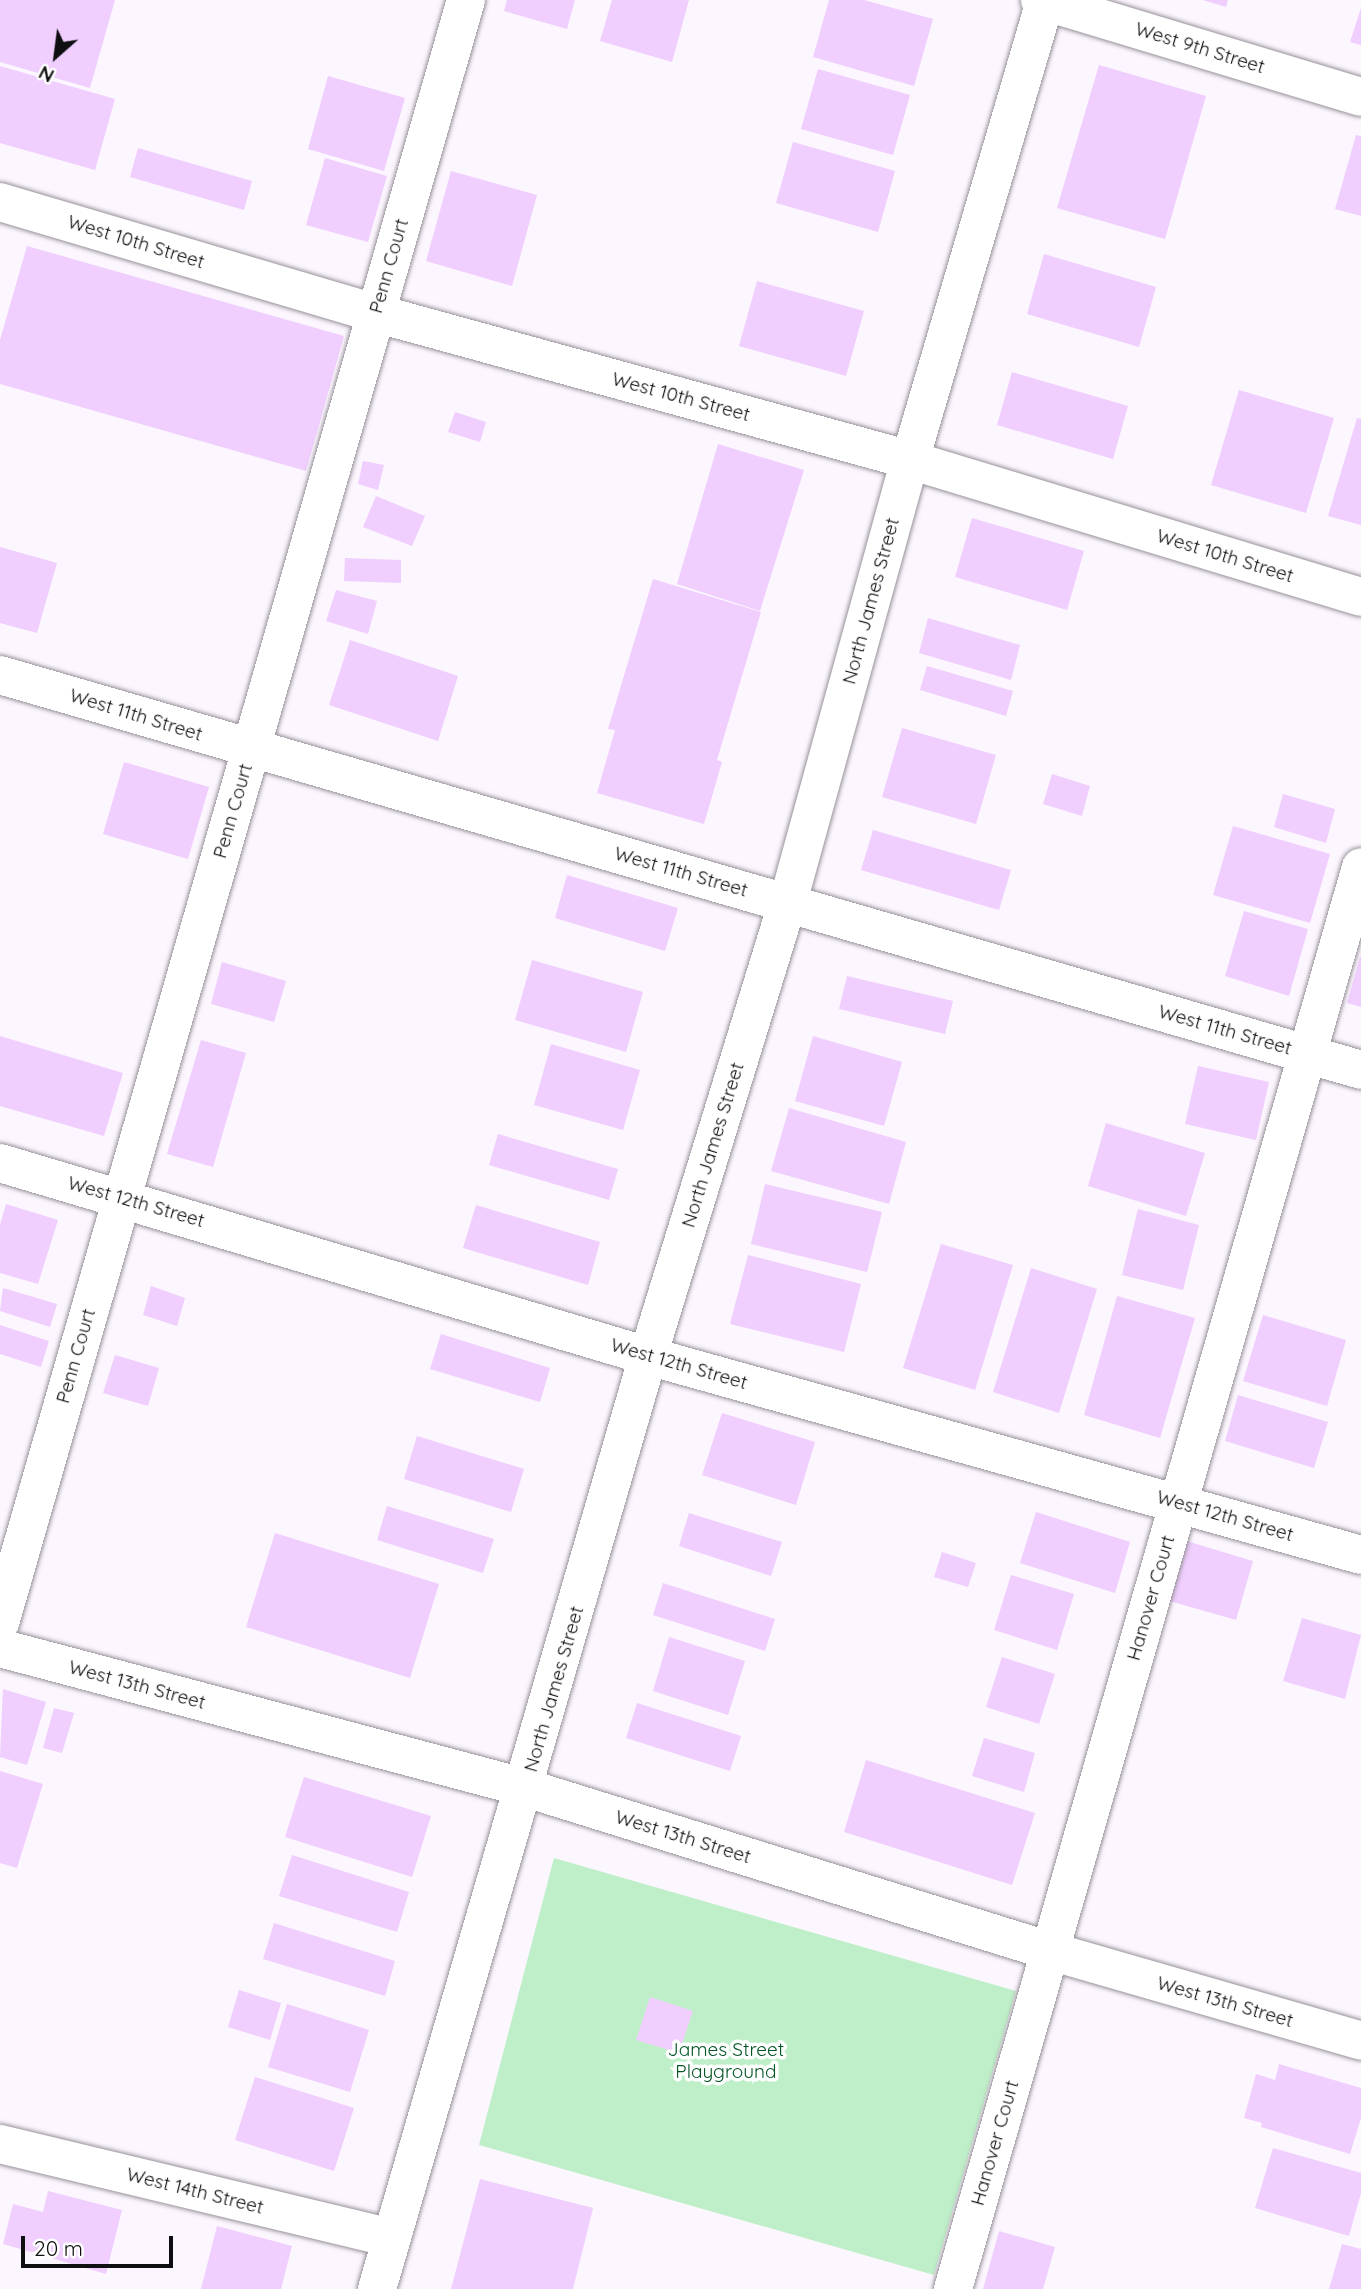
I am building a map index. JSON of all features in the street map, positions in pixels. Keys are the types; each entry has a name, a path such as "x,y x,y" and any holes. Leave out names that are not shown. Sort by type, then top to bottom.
{"street":[{"name":"Penn Court","path":"0,1623 466,0"},
{"name":"West 9th Street","path":"1043,0 1361,97"},
{"name":"North James Street","path":"377,2289 526,1788 648,1356 788,902 910,460 1043,0"},
{"name":"West 10th Street","path":"0,202 376,313 910,460 1361,597"},
{"name":"West 11th Street","path":"0,675 250,750 788,902 1361,1070"},
{"name":"Hanover Court","path":"953,2289 1361,867"},
{"name":"West 12th Street","path":"0,1163 648,1356 1361,1555"},
{"name":"West 13th Street","path":"0,1648 526,1788 1050,1951 1361,2041"},
{"name":"West 14th Street","path":"0,2144 391,2238"}],"green space":[{"name":"James Street Playground","path":"554,1858 1016,1991 934,2275 479,2145"}],"building":[{"path":"0,0 115,0 90,88 0,62"},
{"path":"507,0 575,0 567,29 504,11"},
{"path":"612,0 689,0 672,62 600,41"},
{"path":"829,0 864,0 933,19 914,86 813,57"},
{"path":"1203,0 1228,0 1226,7"},
{"path":"1361,8 1361,45 1350,42"},
{"path":"1099,65 1206,96 1165,239 1057,208"},
{"path":"0,66 115,99 95,170 0,143"},
{"path":"818,69 910,95 893,155 801,129"},
{"path":"328,76 405,98 384,171 308,149"},
{"path":"1356,135 1361,136 1361,216 1335,209"},
{"path":"793,142 895,171 878,232 776,203"},
{"path":"138,148 252,181 244,210 130,177"},
{"path":"325,158 387,176 368,242 306,225"},
{"path":"451,171 537,195 512,286 426,261"},
{"path":"27,246 344,336 306,471 0,384 0,340"},
{"path":"1044,254 1156,287 1139,347 1027,314"},
{"path":"757,281 864,311 846,376 739,346"},
{"path":"1012,372 1128,406 1113,459 997,425"},
{"path":"1239,390 1334,418 1306,513 1211,485"},
{"path":"455,412 486,422 480,442 448,432"},
{"path":"1357,418 1361,419 1361,525 1328,516"},
{"path":"718,444 804,470 760,611 677,584"},
{"path":"363,461 384,465 378,490 358,484"},
{"path":"376,496 425,516 412,546 363,527"},
{"path":"972,518 1084,551 1067,610 955,577"},
{"path":"0,547 57,563 37,633 0,623"},
{"path":"345,558 401,560 401,583 344,581"},
{"path":"653,579 761,612 717,760 722,762 704,824 597,793 615,730 608,729"},
{"path":"336,590 377,601 368,634 326,621"},
{"path":"928,618 1020,645 1011,680 919,653"},
{"path":"350,640 458,676 438,741 329,705"},
{"path":"927,666 1013,691 1006,716 920,690"},
{"path":"902,728 996,755 976,824 882,797"},
{"path":"124,762 209,787 188,859 103,834"},
{"path":"1052,774 1090,786 1082,816 1043,804"},
{"path":"1283,794 1335,809 1326,843 1274,827"},
{"path":"1233,826 1330,854 1310,923 1213,895"},
{"path":"873,830 1011,870 999,910 861,870"},
{"path":"567,875 678,908 665,951 555,918"},
{"path":"1244,911 1308,929 1289,996 1225,976"},
{"path":"1361,957 1361,1007 1347,1003"},
{"path":"532,960 643,992 626,1052 515,1020"},
{"path":"222,962 286,981 274,1022 211,1004"},
{"path":"847,976 953,1001 945,1034 839,1009"},
{"path":"0,1036 123,1073 104,1136 0,1106"},
{"path":"813,1036 902,1062 884,1126 795,1101"},
{"path":"201,1040 246,1053 213,1167 167,1154"},
{"path":"551,1044 640,1070 623,1130 534,1105"},
{"path":"1198,1066 1269,1082 1256,1140 1185,1124"},
{"path":"789,1108 906,1142 889,1204 771,1171"},
{"path":"1106,1123 1205,1153 1186,1216 1088,1186"},
{"path":"498,1134 618,1169 609,1200 489,1165"},
{"path":"765,1184 882,1212 867,1272 751,1244"},
{"path":"6,1204 58,1220 38,1284 0,1273 0,1225"},
{"path":"476,1205 600,1242 588,1285 463,1248"},
{"path":"1138,1209 1199,1225 1183,1290 1122,1275"},
{"path":"941,1244 1013,1265 975,1390 903,1368"},
{"path":"748,1255 861,1284 844,1352 730,1324"},
{"path":"1031,1268 1097,1289 1059,1413 993,1392"},
{"path":"151,1286 185,1298 177,1326 143,1315"},
{"path":"3,1288 57,1304 50,1327 0,1311"},
{"path":"1117,1296 1195,1318 1160,1438 1084,1415"},
{"path":"1263,1315 1346,1340 1327,1406 1243,1381"},
{"path":"0,1325 49,1341 41,1367 0,1354"},
{"path":"441,1334 550,1368 540,1402 430,1369"},
{"path":"115,1355 159,1368 148,1406 103,1393"},
{"path":"1238,1395 1328,1422 1314,1468 1225,1441"},
{"path":"722,1413 815,1442 796,1505 702,1475"},
{"path":"417,1436 524,1469 511,1512 404,1479"},
{"path":"387,1506 494,1539 483,1573 377,1540"},
{"path":"1036,1512 1130,1542 1115,1593 1020,1563"},
{"path":"689,1513 782,1542 771,1576 679,1546"},
{"path":"275,1533 439,1584 410,1678 246,1627"},
{"path":"1183,1540 1253,1561 1236,1620 1166,1600"},
{"path":"942,1552 976,1563 968,1587 934,1577"},
{"path":"1011,1575 1074,1594 1057,1650 994,1630"},
{"path":"663,1583 775,1619 765,1651 653,1615"},
{"path":"1302,1618 1361,1635 1345,1699 1283,1681"},
{"path":"669,1637 745,1661 728,1715 653,1691"},
{"path":"1002,1657 1055,1674 1039,1724 986,1707"},
{"path":"3,1689 46,1702 27,1765 0,1757"},
{"path":"637,1703 741,1736 730,1771 626,1738"},
{"path":"54,1708 74,1713 62,1753 43,1748"},
{"path":"984,1738 1035,1753 1024,1792 972,1776"},
{"path":"866,1760 1035,1813 1012,1885 844,1832"},
{"path":"0,1771 43,1784 17,1868 0,1863"},
{"path":"304,1777 431,1816 412,1877 285,1837"},
{"path":"292,1855 409,1892 397,1932 279,1896"},
{"path":"274,1923 395,1961 385,1996 263,1959"},
{"path":"239,1990 281,2003 270,2040 228,2027"},
{"path":"650,1997 693,2011 679,2053 636,2040"},
{"path":"287,2004 369,2030 350,2092 268,2067"},
{"path":"1279,2064 1361,2088 1361,2118 1350,2154 1261,2127 1262,2123 1244,2118 1256,2074 1275,2080"},
{"path":"255,2077 354,2108 334,2171 235,2140"},
{"path":"1273,2148 1361,2173 1361,2193 1349,2236 1255,2208"},
{"path":"480,2179 593,2208 573,2289 451,2289"},
{"path":"48,2191 122,2210 106,2274 3,2244 13,2204 43,2212"},
{"path":"217,2226 292,2246 281,2289 201,2289"},
{"path":"999,2231 1055,2247 1043,2289 983,2289"},
{"path":"1342,2244 1361,2249 1361,2289 1329,2289"}]}
